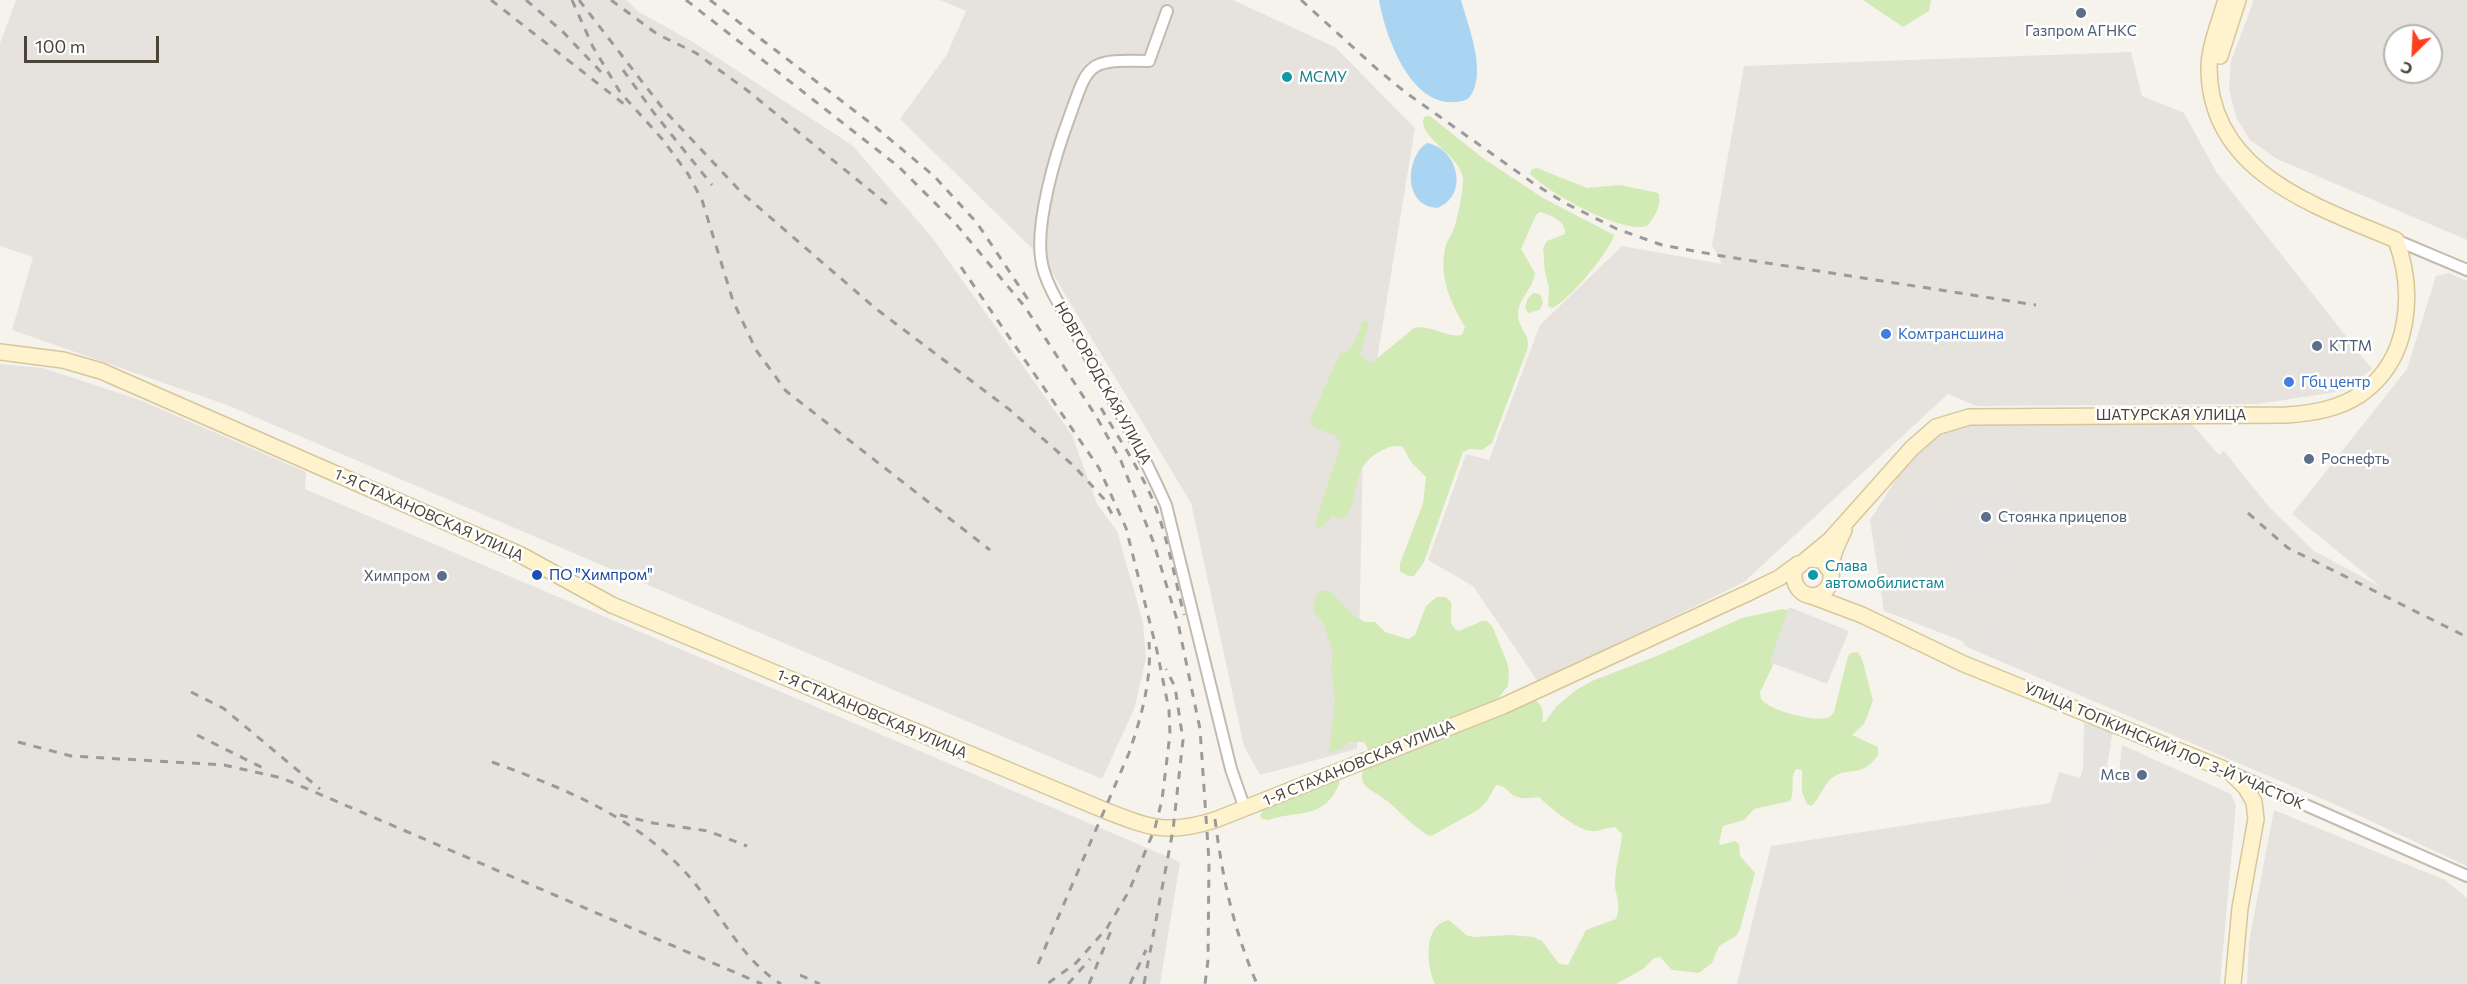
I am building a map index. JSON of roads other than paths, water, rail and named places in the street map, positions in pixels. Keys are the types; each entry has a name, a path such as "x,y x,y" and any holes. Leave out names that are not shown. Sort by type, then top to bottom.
{"main road":[{"path":"2226,0 2209,65 2212,101 2221,126 2239,152 2256,168 2305,200 2396,240"},
{"path":"2211,88 2238,0"},
{"name":"ШАТУРСКАЯ УЛИЦА","path":"1849,520 1912,448 1936,427 1952,420 1969,417 2287,415 2318,412 2346,402 2362,393 2379,376 2392,357 2403,330 2408,309 2407,285 2404,262 2396,240"},
{"name":"1-Я СТАХАНОВСКАЯ УЛИЦА","path":"0,352 63,360 101,371 143,388 521,555 612,605 864,712 1135,822 1155,828 1181,829 1215,820 1503,706 1779,578 1830,540 1849,520"},
{"path":"1849,520 1836,546 1831,575 1826,590 1818,595 1807,595 1795,583 1794,573 1803,561 1822,560 1831,575 1844,600 1862,615"},
{"path":"1748,593 1776,589 1807,595 1862,615"},
{"name":"УЛИЦА ТОПКИНСКИЙ ЛОГ 3-Й УЧАСТОК","path":"1862,615 1944,655 2229,771"},
{"path":"2229,771 2246,788 2254,802 2256,819 2240,908 2233,984"}],"street":[{"name":"НОВГОРОДСКАЯ УЛИЦА","path":"1167,11 1149,61 1116,60 1096,64 1084,78 1059,147 1045,206 1041,261 1054,293 1126,421 1166,505 1231,769 1245,808"},
{"path":"2396,240 2467,270"},
{"name":"УЛИЦА ТОПКИНСКИЙ ЛОГ 3-Й УЧАСТОК","path":"2229,771 2467,876"}],"water":[{"path":"1379,0 1461,0 1477,64 1474,89 1468,99 1449,102 1433,98 1418,87 1396,54 1388,35"},
{"path":"1427,143 1438,147 1446,154 1456,173 1457,183 1454,193 1447,202 1437,208 1425,205 1417,198 1411,179 1415,158"}],"railway":[{"path":"491,0 624,104"},
{"path":"526,0 563,32 602,73"},
{"path":"572,0 593,47 620,92 663,140 688,174 702,200 733,301 756,350 786,391 990,550"},
{"path":"579,0 664,110 742,193 875,308 1010,410 1074,466 1104,499 1112,514"},
{"path":"611,0 657,34 696,53 748,91 893,209"},
{"path":"686,0 899,167 955,223 1025,307 1096,416 1121,461 1153,541 1178,623 1200,729 1209,861 1208,960 1205,984"},
{"path":"710,0 873,125 934,176 977,223 1029,301"},
{"path":"1301,0 1405,92 1533,183 1565,203 1617,229 1662,245 1716,255 2036,305"},
{"path":"623,70 654,113 712,185"},
{"path":"961,267 1099,468 1126,528 1157,651 1169,710 1170,734 1162,800 1155,828 1129,891 1107,928 1076,963 1047,984"},
{"path":"1101,408 1134,462 1157,510 1184,615"},
{"path":"2248,513 2288,548 2467,637"},
{"path":"1038,964 1129,753 1147,685 1149,642"},
{"path":"1144,984 1173,830 1183,740 1175,687 1166,669"},
{"path":"191,692 223,708 320,789"},
{"path":"197,735 267,770"},
{"path":"18,742 71,756 224,765 282,778 762,984"},
{"path":"492,762 545,782 596,806 644,835 686,873 741,947 753,961 781,984"},
{"path":"620,815 653,823 708,831 747,846"},
{"path":"1215,819 1230,903 1257,984"},
{"path":"1089,984 1113,926"},
{"path":"1130,984 1146,950"},
{"path":"1068,984 1090,959"},
{"path":"800,975 820,984"}],"place":[{"name":"Газпром АГНКС","path":"2081,13"},
{"name":"МСМУ","path":"1287,77"},
{"name":"Комтрансшина","path":"1886,334"},
{"name":"КТТМ","path":"2317,346"},
{"name":"Гбц центр","path":"2289,382"},
{"name":"Роснефть","path":"2309,459"},
{"name":"Стоянка прицепов","path":"1986,517"},
{"name":"ПО \"Химпром\"","path":"537,575"},
{"name":"Слава автомобилистам","path":"1813,575"},
{"name":"Химпром","path":"442,576"},
{"name":"Мсв","path":"2142,775"}]}
